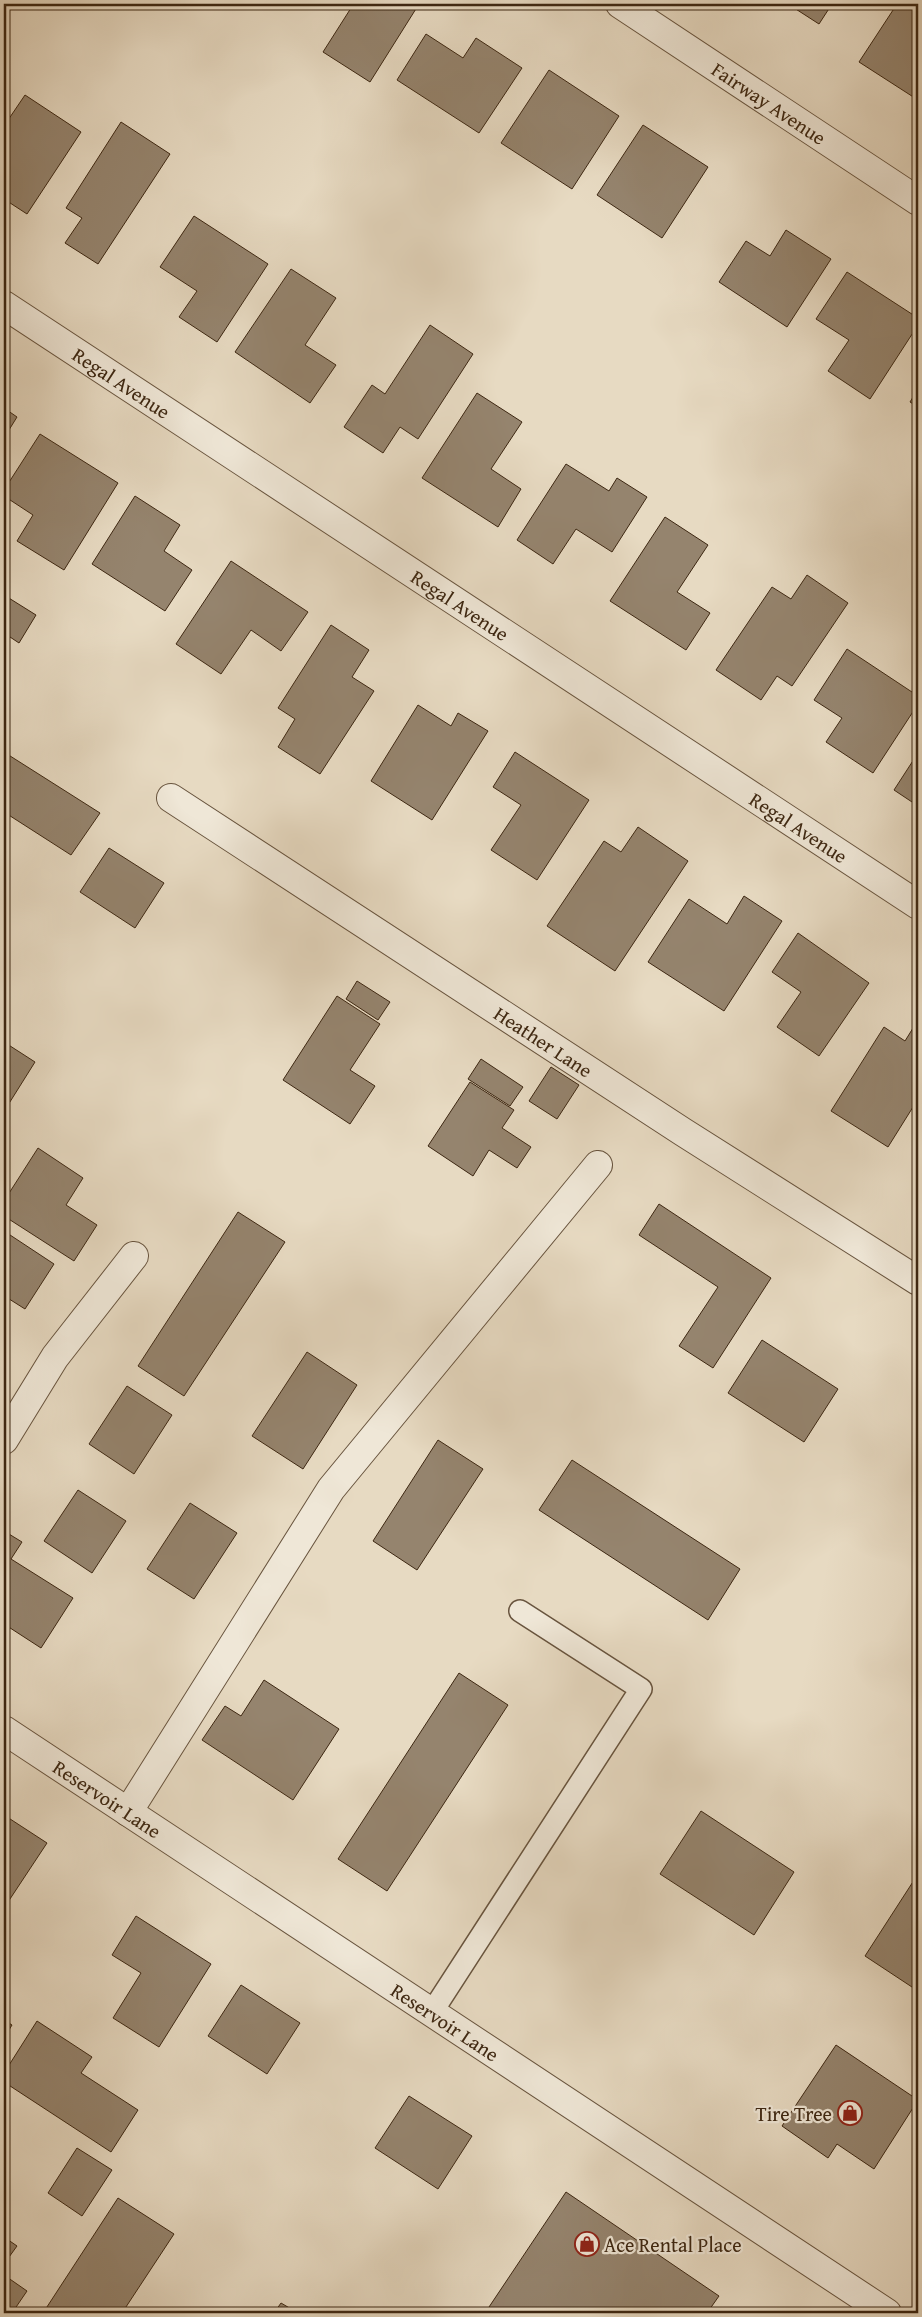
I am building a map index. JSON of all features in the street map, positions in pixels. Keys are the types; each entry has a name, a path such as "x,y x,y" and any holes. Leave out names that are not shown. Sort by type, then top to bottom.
{"street":[{"name":"Fairway Avenue","path":"620,4 918,201"},
{"name":"Regal Avenue","path":"4,305 918,906"},
{"name":"Heather Lane","path":"171,798 683,1132 918,1282"},
{"path":"128,1812 331,1489 598,1165"},
{"path":"4,1440 55,1357 134,1256"},
{"name":"Reservoir Lane","path":"4,1730 887,2313"}],"lane":[{"path":"432,2012 641,1689 520,1611"}],"building":[{"path":"345,4 419,4 370,82 323,52 351,8"},
{"path":"788,4 832,4 819,24"},
{"path":"897,4 918,4 918,100 859,62"},
{"path":"426,34 463,58 476,38 522,68 479,133 397,80"},
{"path":"549,70 619,116 572,189 501,143"},
{"path":"25,95 81,132 27,214 4,199 4,126"},
{"path":"121,122 170,154 98,264 65,243 82,218 66,208"},
{"path":"643,125 708,167 662,238 597,195"},
{"path":"194,216 268,264 217,342 179,317 197,291 160,267"},
{"path":"786,230 831,259 787,327 719,282 746,241 770,256"},
{"path":"291,269 336,298 305,345 336,365 310,403 235,352"},
{"path":"847,272 918,318 918,325 870,399 828,371 849,340 816,319"},
{"path":"430,325 473,354 418,439 400,427 383,453 344,427 372,385 385,394"},
{"path":"918,389 918,407 910,402"},
{"path":"477,393 522,422 491,469 521,489 498,527 422,478"},
{"path":"4,408 17,417 4,438"},
{"path":"40,434 118,483 64,570 17,541 33,515 4,496 4,490"},
{"path":"566,464 609,491 617,478 647,497 612,552 576,529 553,564 517,540"},
{"path":"135,496 180,525 164,551 192,570 165,611 92,564"},
{"path":"665,517 708,545 677,592 710,613 686,650 610,601"},
{"path":"231,561 308,612 281,651 251,630 221,674 176,644"},
{"path":"807,575 848,603 792,686 777,676 761,700 716,670 772,587 791,599"},
{"path":"4,595 36,615 19,643 4,633"},
{"path":"331,625 369,650 352,677 374,691 320,774 278,747 295,719 278,708"},
{"path":"847,649 918,696 918,704 873,773 826,742 842,718 814,700"},
{"path":"418,705 451,726 458,713 488,731 432,820 371,781"},
{"path":"515,752 589,800 537,880 491,850 521,805 493,787"},
{"path":"918,753 918,806 894,790"},
{"path":"7,754 100,813 71,855 4,812 4,759"},
{"path":"638,827 688,861 615,971 547,926 604,841 621,852"},
{"path":"109,848 164,883 135,928 80,892"},
{"path":"744,896 782,921 724,1011 648,962 689,899 727,924"},
{"path":"798,933 869,983 819,1056 777,1027 801,992 772,972"},
{"path":"357,981 390,1002 378,1020 346,999"},
{"path":"337,996 380,1024 350,1070 375,1086 350,1124 283,1080"},
{"path":"918,1020 918,1099 888,1147 831,1111 884,1027 905,1041"},
{"path":"4,1042 35,1062 8,1105 4,1102"},
{"path":"481,1059 523,1087 510,1106 468,1079"},
{"path":"551,1067 579,1085 557,1119 529,1101"},
{"path":"470,1082 514,1110 502,1128 531,1147 517,1168 489,1150 473,1176 428,1146"},
{"path":"38,1148 83,1178 66,1205 97,1225 74,1261 4,1216 4,1201"},
{"path":"659,1204 771,1278 713,1368 679,1346 718,1287 639,1235"},
{"path":"238,1212 285,1242 184,1396 138,1366"},
{"path":"4,1231 54,1264 25,1309 6,1297 4,1300"},
{"path":"762,1340 838,1389 804,1442 728,1393"},
{"path":"307,1352 357,1385 303,1469 252,1436"},
{"path":"127,1386 172,1415 134,1474 89,1444"},
{"path":"438,1440 483,1469 417,1570 373,1541"},
{"path":"572,1460 740,1569 708,1620 539,1510"},
{"path":"78,1490 126,1521 92,1573 44,1541"},
{"path":"190,1503 237,1533 194,1599 147,1569"},
{"path":"4,1531 22,1542 11,1559 73,1598 41,1648 4,1624"},
{"path":"459,1673 508,1705 387,1891 338,1859"},
{"path":"264,1680 339,1729 293,1800 202,1740 225,1706 241,1716"},
{"path":"701,1811 794,1872 754,1935 660,1874"},
{"path":"4,1815 47,1843 6,1905 4,1904"},
{"path":"918,1874 918,1991 865,1956"},
{"path":"136,1916 211,1964 159,2047 113,2018 141,1973 112,1955"},
{"path":"241,1985 300,2023 267,2074 208,2036"},
{"path":"4,2020 12,2025 4,2038"},
{"path":"37,2021 92,2057 81,2073 138,2110 111,2152 4,2082 4,2073"},
{"name":"Tire Tree","path":"836,2045 918,2100 874,2169 837,2144 828,2158 782,2126"},
{"path":"409,2096 472,2136 438,2189 375,2148"},
{"path":"77,2148 112,2170 82,2216 48,2193"},
{"name":"Ace Rental Place","path":"566,2192 719,2296 707,2313 485,2313"},
{"path":"118,2198 174,2234 122,2313 43,2313"},
{"path":"4,2237 17,2246 4,2264"},
{"path":"4,2275 27,2291 12,2313 4,2313"},
{"path":"281,2303 298,2313 274,2313"}],"place":[{"name":"Tire Tree","path":"850,2113"},
{"name":"Ace Rental Place","path":"587,2244"}]}
